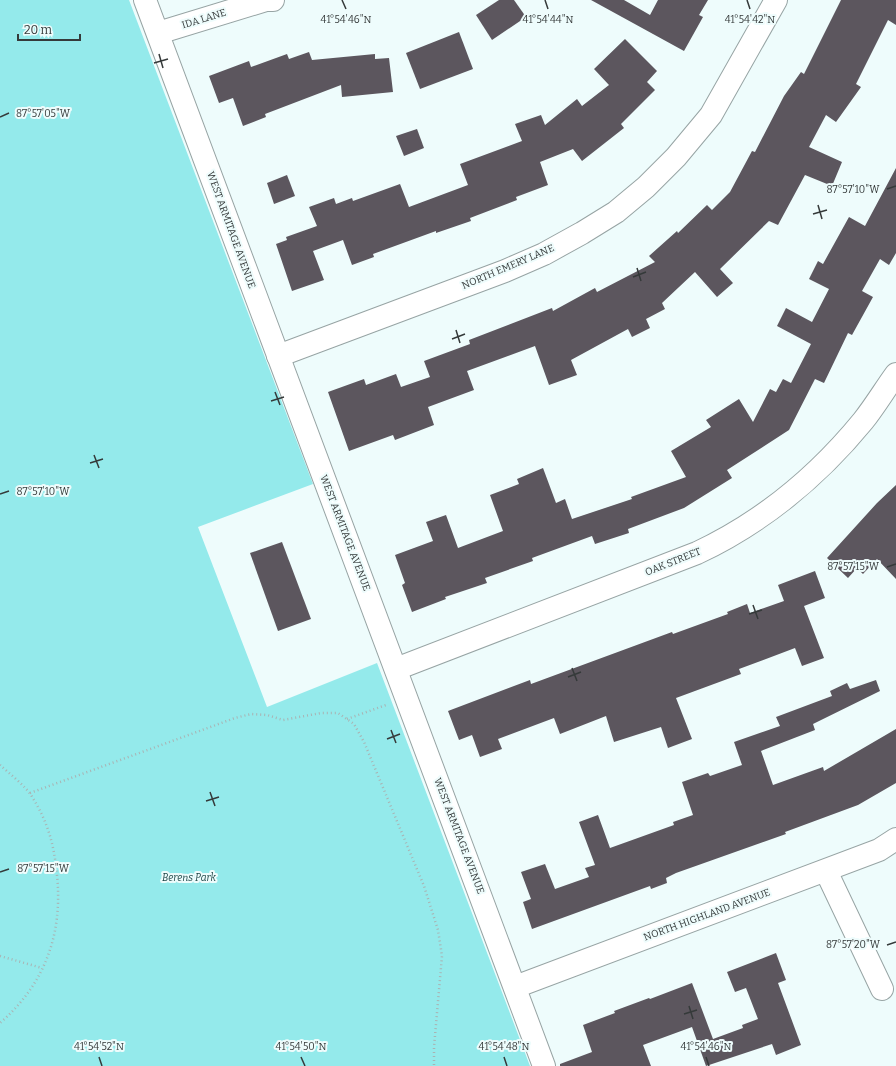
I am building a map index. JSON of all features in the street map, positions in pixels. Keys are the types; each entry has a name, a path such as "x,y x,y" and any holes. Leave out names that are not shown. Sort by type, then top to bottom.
{"street":[{"name":"WEST ARMITAGE AVENUE","path":"145,0 544,1066"},
{"name":"IDA LANE","path":"158,33 266,0 274,0"},
{"name":"NORTH EMERY LANE","path":"278,356 505,271 544,254 616,212 646,187 676,157 711,115 776,0"},
{"name":"OAK STREET","path":"396,669 717,544 775,507 833,456 864,420 896,374"},
{"name":"NORTH HIGHLAND AVENUE","path":"515,987 826,871 879,850 896,839"},
{"path":"826,871 882,989"}],"path":[{"path":"347,719 407,698"},
{"path":"30,793 235,718 251,714 284,720 321,713 338,713 347,719 354,724 364,742 424,886 438,930 442,956 434,1047 434,1066"},
{"path":"0,765 30,793 49,829 55,856 59,897 56,931 42,968 32,988 11,1013 0,1023"},
{"path":"0,956 42,968"}],"green space":[{"name":"Berens Park","path":"0,0 129,0 313,484 198,527 267,707 377,663 530,1066 0,1066"}],"building":[{"path":"499,0 514,0 526,17 492,40 476,15"},
{"path":"591,0 624,0 650,15 658,0 708,0 699,15 703,17 684,51"},
{"path":"841,0 896,0 896,25 888,20 856,84 861,87 836,122 826,115 809,147 842,162 832,186 805,175 778,225 769,221 720,269 733,283 717,297 695,272 662,303 665,309 646,319 650,328 632,337 628,329 571,360 577,375 549,385 535,346 467,371 474,390 428,407 434,425 395,440 393,435 349,451 328,392 364,379 366,385 396,374 401,387 430,377 424,361 470,344 469,340 552,308 553,311 595,288 597,292 655,262 649,256 677,231 678,233 707,205 712,210 730,192 752,151 755,152 784,96 801,72 804,74"},
{"path":"459,32 473,69 420,89 406,53"},
{"path":"625,39 657,71 647,82 655,90 621,124 624,128 582,161 573,149 540,162 548,185 516,197 517,200 470,218 471,221 436,233 436,231 373,254 374,257 352,265 343,240 313,251 324,280 292,291 276,244 287,240 286,237 317,226 309,207 334,198 336,204 352,198 353,201 400,184 409,207 468,185 460,164 522,141 515,124 541,115 545,125 577,99 582,106 609,85 594,69"},
{"path":"309,52 312,60 375,54 375,59 389,58 393,92 342,97 341,85 265,114 266,117 243,126 233,98 219,103 209,76 249,61 251,67 287,54 289,59"},
{"path":"417,129 424,148 404,156 396,136"},
{"path":"896,168 896,253 889,265 880,259 862,291 873,297 852,335 848,333 824,383 815,379 789,430 727,470 732,478 684,508 628,529 629,533 595,544 592,536 532,558 533,561 485,578 487,583 445,597 446,599 412,612 402,585 405,583 395,555 433,541 426,522 446,515 458,548 503,531 490,495 519,484 517,479 543,468 556,503 565,499 572,519 632,499 631,497 686,477 671,451 711,427 706,420 739,399 753,422 770,389 776,392 783,379 791,383 811,344 777,326 786,308 812,322 829,289 809,279 818,261 823,264 849,217 865,226"},
{"path":"287,175 295,196 274,204 267,183"},
{"path":"896,485 896,579 877,559 863,574 857,568 848,578 827,558 877,503"},
{"path":"282,542 311,619 278,631 250,553"},
{"path":"815,571 825,598 804,606 824,658 802,666 795,648 739,669 741,674 676,698 692,739 668,748 661,727 614,742 606,716 560,734 554,718 498,739 502,749 480,757 472,735 459,740 448,711 530,680 531,684 672,632 673,634 728,614 727,612 747,604 750,613 784,601 778,585"},
{"path":"876,680 880,691 813,724 815,730 761,751 773,785 823,767 824,771 896,729 896,783 858,805 785,832 786,834 676,873 666,878 667,883 651,889 650,886 532,929 523,902 531,899 521,872 545,864 555,889 589,877 585,868 595,865 579,822 598,815 610,848 674,825 673,822 693,815 682,782 708,773 710,776 742,765 734,742 780,726 776,717 832,696 830,691 847,683 850,689"},
{"path":"776,953 786,980 778,983 801,1045 776,1055 772,1044 706,1066 692,1027 643,1045 651,1066 560,1066 560,1064 592,1052 583,1025 615,1013 614,1011 692,983 713,1039 743,1028 742,1025 758,1019 746,988 735,992 727,972"}]}
